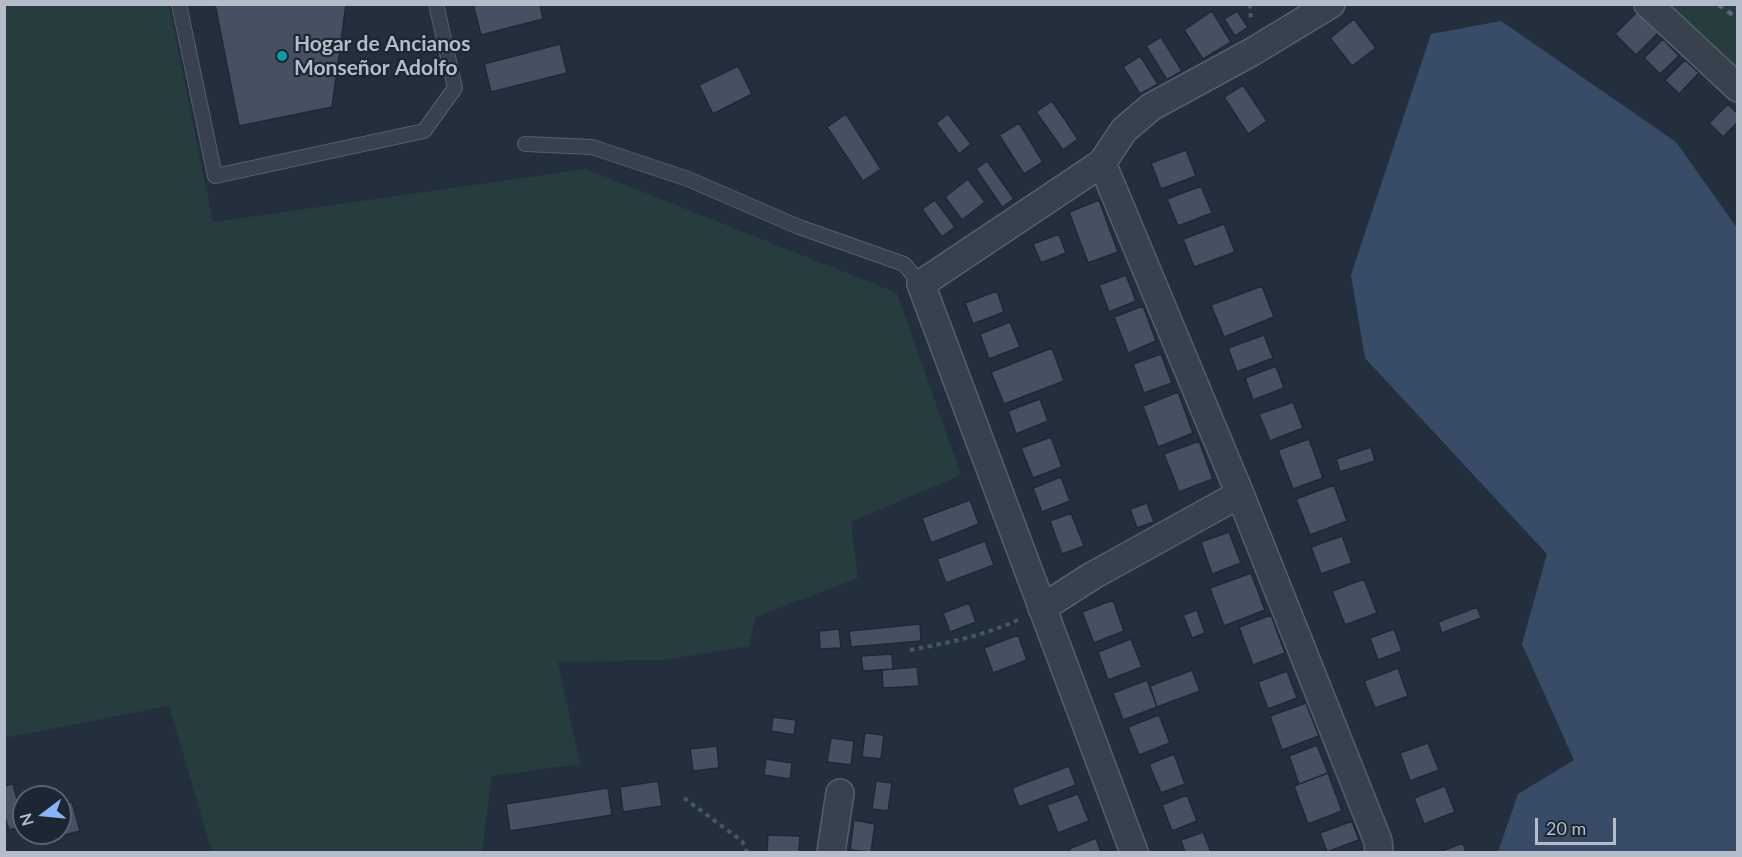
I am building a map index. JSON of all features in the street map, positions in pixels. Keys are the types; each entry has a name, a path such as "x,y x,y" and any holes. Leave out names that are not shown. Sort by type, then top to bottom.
{"street":[{"path":"1134,852 921,285 1102,163 1124,130 1151,107 1252,52 1331,4"},
{"path":"1648,4 1737,88"},
{"path":"1102,163 1240,494 1378,841 1379,852"},
{"path":"1042,608 1092,576 1240,494"},
{"path":"831,852 840,793"}],"lane":[{"path":"179,4 215,176 424,131 455,88 436,4"},
{"path":"525,144 592,147 688,179 800,227 904,264 921,285"}],"path":[{"path":"910,650 968,639 1000,628 1042,608"},
{"path":"684,798 742,841 747,852"}],"green space":[{"path":"4,5 169,5 213,222 586,169 897,293 961,475 851,522 858,578 756,617 749,646 664,660 558,662 580,764 492,776 482,852 212,852 169,706 5,738"},
{"path":"1643,5 1737,5 1737,83"}],"water":[{"path":"1501,21 1676,142 1737,228 1737,852 1498,852 1518,794 1574,760 1522,644 1547,554 1365,358 1351,275 1431,34"}],"building":[{"name":"Hogar de Ancianos Monseñor Adolfo","path":"215,4 346,4 332,107 239,126"},
{"path":"473,4 540,4 543,19 481,35"},
{"path":"1212,11 1231,42 1203,59 1184,30"},
{"path":"1237,11 1248,27 1235,36 1224,19"},
{"path":"1637,12 1658,33 1636,55 1615,34"},
{"path":"1354,19 1376,48 1352,66 1330,38"},
{"path":"1161,37 1182,71 1167,80 1146,46"},
{"path":"1663,39 1679,56 1660,74 1644,58"},
{"path":"560,44 567,73 491,92 484,64"},
{"path":"1140,56 1158,84 1140,94 1123,67"},
{"path":"1685,60 1699,73 1679,94 1665,80"},
{"path":"738,66 752,94 713,114 699,85"},
{"path":"1243,85 1267,121 1248,134 1224,97"},
{"path":"1052,101 1078,139 1063,150 1036,112"},
{"path":"1728,104 1738,114 1738,122 1723,137 1709,123"},
{"path":"846,114 881,169 863,181 827,127"},
{"path":"948,114 971,144 959,154 936,123"},
{"path":"1019,123 1043,162 1024,174 999,135"},
{"path":"1186,150 1196,176 1161,189 1151,163"},
{"path":"987,161 1014,199 1002,207 976,169"},
{"path":"968,179 985,202 962,220 945,197"},
{"path":"1201,186 1212,213 1178,226 1167,199"},
{"path":"935,200 955,227 942,237 922,209"},
{"path":"1099,200 1118,252 1088,263 1069,212"},
{"path":"1224,224 1235,252 1194,267 1183,239"},
{"path":"1059,234 1066,253 1041,263 1033,244"},
{"path":"1126,275 1136,301 1109,312 1099,285"},
{"path":"1262,286 1274,317 1224,337 1211,305"},
{"path":"997,291 1004,312 973,324 965,303"},
{"path":"1143,306 1156,341 1128,353 1114,317"},
{"path":"1010,322 1020,347 989,359 980,334"},
{"path":"1264,335 1273,358 1237,372 1228,348"},
{"path":"1052,348 1064,381 1004,404 991,372"},
{"path":"1161,354 1172,383 1144,393 1133,364"},
{"path":"1276,366 1284,388 1253,400 1245,378"},
{"path":"1178,392 1193,433 1158,447 1143,406"},
{"path":"1040,399 1048,421 1016,434 1008,411"},
{"path":"1293,402 1303,428 1270,441 1259,414"},
{"path":"1051,437 1062,467 1033,478 1021,448"},
{"path":"1309,439 1323,478 1293,489 1278,450"},
{"path":"1199,441 1213,479 1179,492 1164,454"},
{"path":"1371,447 1375,461 1340,472 1336,459"},
{"path":"1061,477 1070,501 1042,512 1033,488"},
{"path":"1334,485 1347,521 1310,535 1296,499"},
{"path":"970,500 979,524 931,543 922,518"},
{"path":"1147,503 1154,522 1137,528 1130,509"},
{"path":"1071,513 1084,546 1062,554 1050,521"},
{"path":"1229,532 1241,563 1212,574 1201,542"},
{"path":"1342,536 1352,563 1321,574 1311,547"},
{"path":"985,541 994,565 946,583 937,559"},
{"path":"1251,573 1265,610 1224,626 1210,588"},
{"path":"1364,579 1377,613 1345,625 1332,591"},
{"path":"1113,600 1124,631 1094,643 1082,612"},
{"path":"969,603 976,622 950,632 943,613"},
{"path":"1477,607 1481,618 1442,633 1438,622"},
{"path":"1197,610 1205,633 1192,638 1183,615"},
{"path":"1271,615 1285,653 1253,665 1239,627"},
{"path":"920,624 921,641 851,647 849,631"},
{"path":"839,629 841,648 820,649 819,631"},
{"path":"1394,629 1402,651 1378,660 1370,638"},
{"path":"1018,635 1027,660 993,673 984,648"},
{"path":"1131,639 1142,667 1108,680 1098,652"},
{"path":"892,654 893,669 863,671 861,656"},
{"path":"917,667 919,686 883,688 882,670"},
{"path":"1398,668 1408,696 1375,708 1364,681"},
{"path":"1192,670 1200,691 1157,707 1150,686"},
{"path":"1287,671 1297,698 1268,709 1258,682"},
{"path":"1147,680 1157,707 1123,720 1113,693"},
{"path":"1306,703 1319,736 1282,750 1270,716"},
{"path":"1159,715 1170,743 1139,755 1128,727"},
{"path":"773,717 796,720 794,735 771,731"},
{"path":"865,733 884,735 881,759 862,757"},
{"path":"831,738 854,741 851,765 827,762"},
{"path":"1428,743 1439,770 1410,781 1400,753"},
{"path":"1317,745 1328,773 1299,784 1289,756"},
{"path":"717,746 719,768 693,771 690,749"},
{"path":"1174,754 1185,784 1161,793 1149,764"},
{"path":"766,759 792,763 790,779 764,775"},
{"path":"1069,766 1076,785 1019,807 1012,788"},
{"path":"1328,773 1342,811 1308,824 1294,786"},
{"path":"658,781 662,806 623,812 620,787"},
{"path":"876,781 892,783 888,811 872,809"},
{"path":"13,785 12,829 9,830 4,814 4,786"},
{"path":"1445,786 1455,812 1424,824 1414,798"},
{"path":"608,788 612,815 510,831 506,804"},
{"path":"1078,794 1089,821 1058,833 1047,805"},
{"path":"1187,795 1197,821 1172,831 1162,805"},
{"path":"72,802 80,831 72,833"},
{"path":"854,820 875,824 871,852 850,850"},
{"path":"1352,821 1359,840 1327,852 1320,833"},
{"path":"1203,832 1211,852 1185,852 1181,840"},
{"path":"768,835 800,836 799,852 767,852"},
{"path":"1096,838 1101,852 1070,852 1069,849"},
{"path":"1463,843 1466,852 1439,852"}],"railway":[{"path":"1718,4 1738,19"}],"place":[{"name":"Hogar de Ancianos Monseñor Adolfo","path":"282,56"}]}
